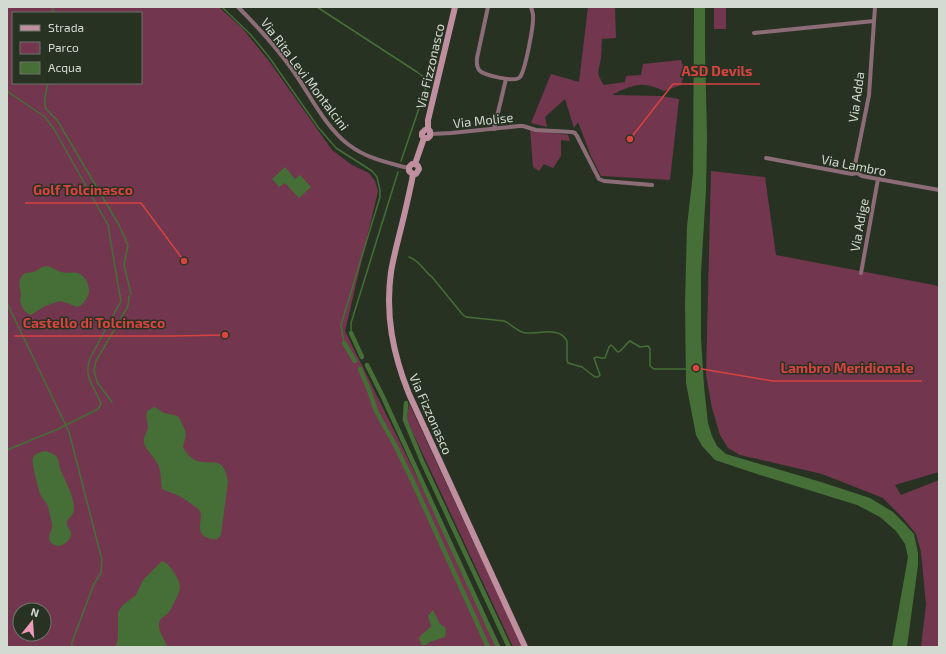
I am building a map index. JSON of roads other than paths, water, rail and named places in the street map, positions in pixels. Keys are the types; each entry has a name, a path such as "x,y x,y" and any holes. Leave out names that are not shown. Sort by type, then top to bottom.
{"main road":[{"name":"Via Fizzonasco","path":"416,164 424,138 422,136 422,132 424,130 429,132 431,106 455,7"},
{"path":"411,164 416,164 419,171 416,174 410,173 406,168 411,164"},
{"name":"Via Fizzonasco","path":"413,174 392,271 389,307 394,346 401,374 409,394 525,647"}],"street":[{"name":"Via Rita Levi Montalcini","path":"238,7 276,48 329,125 342,140 367,156 406,168"},
{"path":"488,7 476,64 479,71 483,73 513,80 518,79 522,74 533,25 531,7"},
{"name":"Via Adda","path":"857,173 855,165 869,95 876,7"},
{"path":"754,33 874,21"},
{"path":"494,128 506,79"},
{"name":"Via Molise","path":"429,132 450,133 519,126 541,130 572,132 577,136 599,179 604,181 652,185"},
{"name":"Via Lambro","path":"766,158 852,174 857,173 862,176 878,180 939,190"},
{"name":"Via Adige","path":"861,273 878,180"}],"water":[{"path":"694,7 705,7 707,136 706,190 701,273 701,338 708,423 712,436 717,446 726,454 870,498 893,512 905,524 914,534 918,553 918,565 907,647 892,647 908,557 905,544 896,531 880,517 857,505 715,460 702,446 696,435 686,383 685,304 687,226 693,173"},
{"path":"285,167 295,179 300,175 311,187 299,198 285,183 279,187 272,179"},
{"path":"47,266 61,272 75,273 82,276 89,287 89,293 82,304 77,307 60,301 45,306 31,315 25,311 20,300 20,278 25,273 34,272"},
{"path":"155,407 164,413 179,417 186,435 183,447 188,455 199,462 215,462 225,470 228,482 221,535 217,539 211,539 201,533 201,516 198,509 179,496 162,489 159,467 144,443 148,427 146,414 149,410"},
{"path":"46,451 58,458 60,469 71,493 74,504 74,511 67,522 71,532 70,538 68,541 59,546 53,544 49,539 52,527 48,506 41,496 33,465 33,458 35,455"},
{"path":"162,561 173,570 178,578 180,586 178,595 170,610 159,623 167,647 116,647 118,637 118,612 123,605 136,595 143,580"},
{"path":"433,610 440,624 445,627 445,637 430,642 426,645 422,645 419,639 421,635 431,626 428,616"}],"waterway":[{"path":"53,7 53,12"},
{"path":"222,7 251,35 269,57 318,127 336,148 372,171 377,177 380,197 341,325 344,343"},
{"path":"317,7 417,72 428,82 401,161"},
{"path":"48,84 45,97 46,109 57,120 119,225 128,245 124,265 131,294"},
{"path":"7,91 45,117 54,129 108,225 121,301 90,358 88,365 89,377 101,404 98,409 58,429 7,450"},
{"path":"351,333 351,323 398,172"},
{"path":"409,257 413,258 419,263 466,317 504,321 526,333 554,332 564,336 567,341 568,363 582,367 595,377 600,375 594,358 605,358 611,345 618,352 630,341 640,347 648,346 650,349 650,366 654,369 687,369"},
{"path":"112,402 97,382 94,370 96,361 128,306 129,296"},
{"path":"7,303 69,432 102,560 101,573 94,584 72,642 72,647"},
{"path":"351,333 362,357"},
{"path":"344,343 355,361"},
{"path":"367,365 498,647"},
{"path":"360,369 376,411 413,482 488,647"},
{"path":"406,403 405,420 422,461 509,647"}],"place":[{"name":"ASD Devils","path":"630,139"},
{"name":"Golf Tolcinasco","path":"184,261"},
{"name":"Castello di Tolcinasco","path":"225,335"},
{"name":"Lambro Meridionale","path":"696,368"}]}
